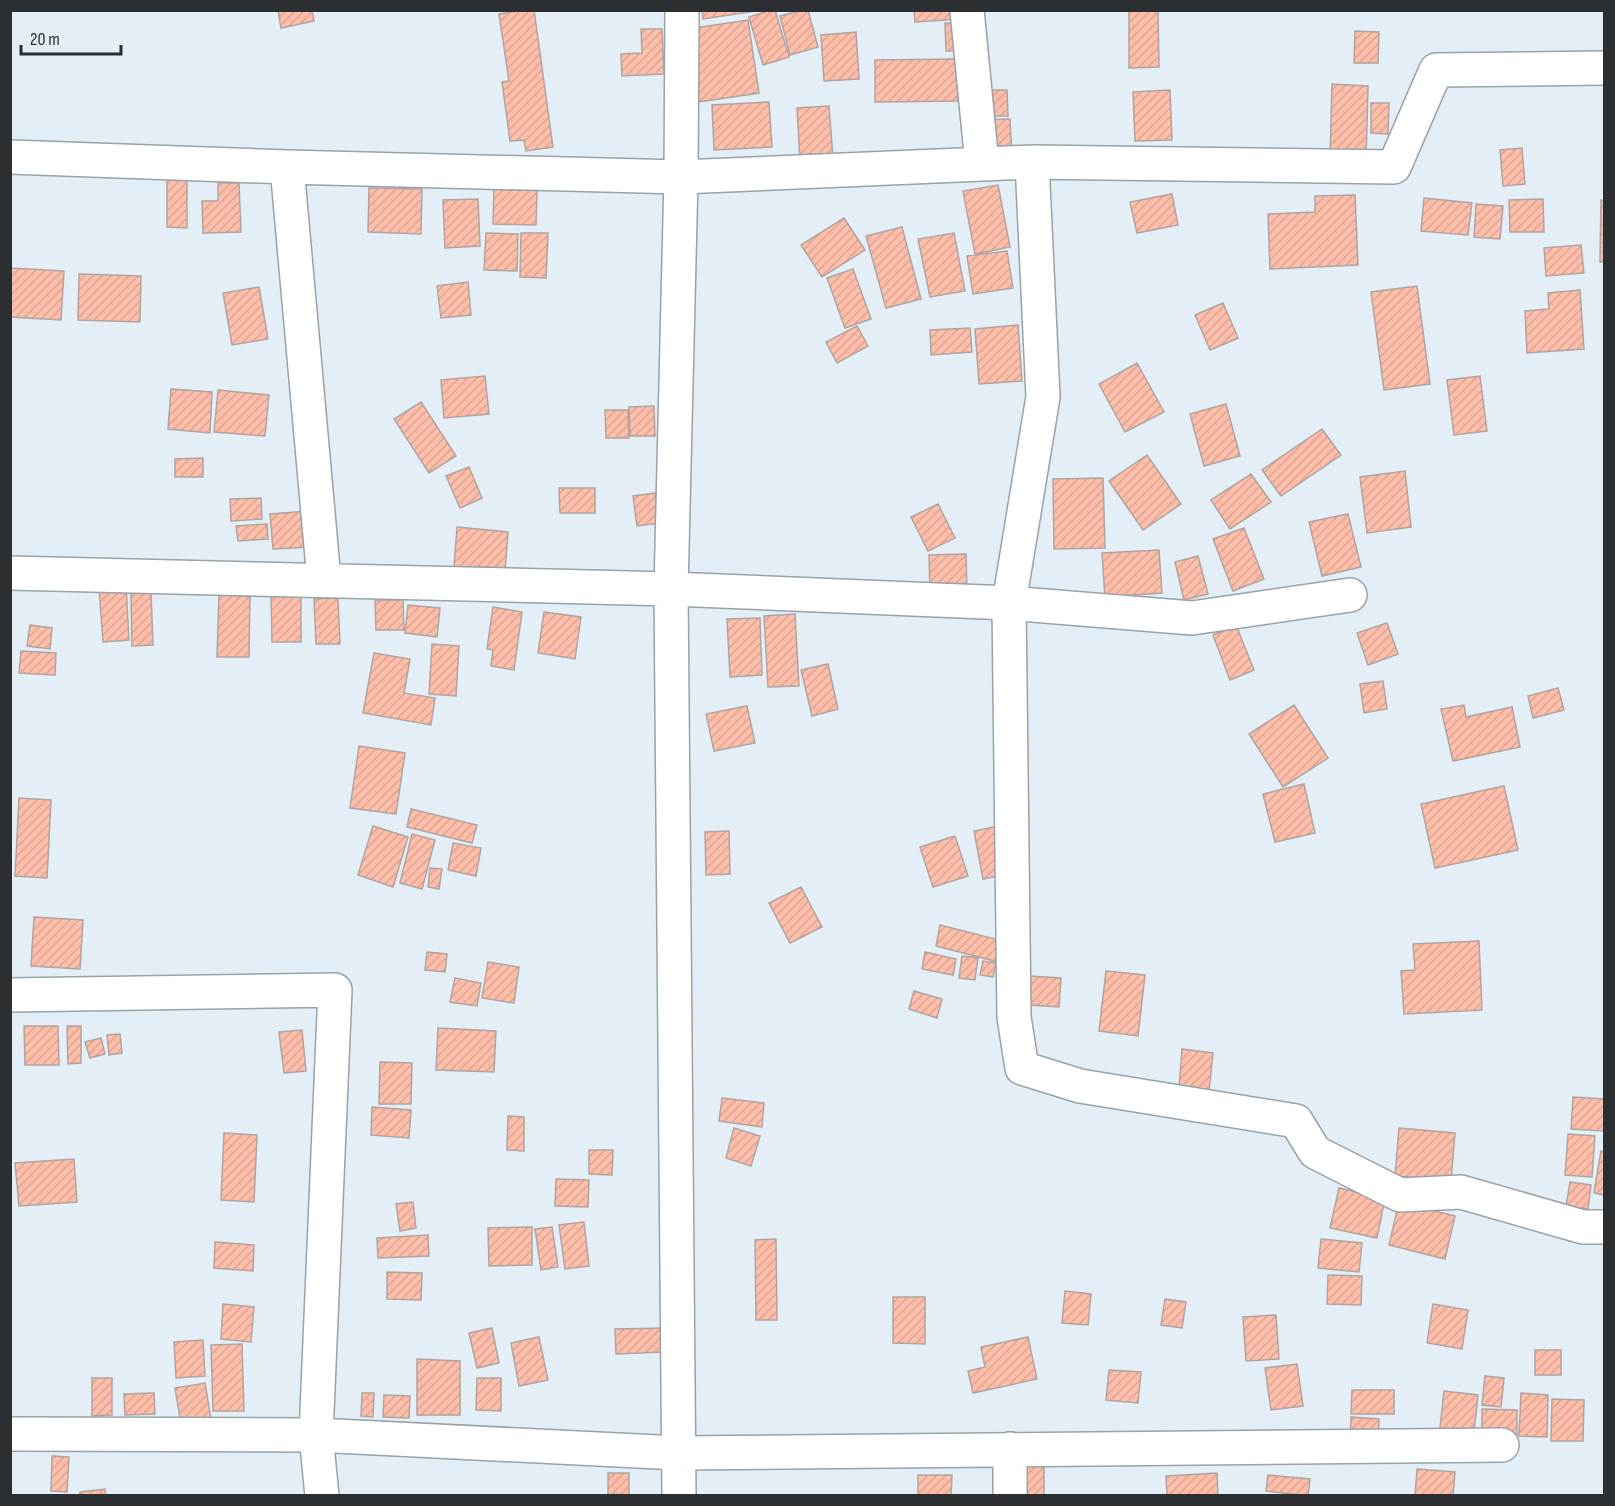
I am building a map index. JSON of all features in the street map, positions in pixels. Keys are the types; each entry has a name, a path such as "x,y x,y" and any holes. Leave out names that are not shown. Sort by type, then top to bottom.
{"street":[{"path":"679,1496 670,589 681,177 682,10"},
{"path":"967,10 982,164"},
{"path":"10,157 681,177 1032,162 1394,167 1436,70 1605,69"},
{"path":"1032,162 1043,397 1009,603 1014,1017 1022,1068 1080,1086 1296,1121 1315,1152 1400,1195 1461,1192 1583,1227 1605,1227"},
{"path":"287,167 324,580"},
{"path":"10,573 670,589 1009,603 1192,618 1350,595"},
{"path":"10,995 336,990 316,1435 322,1496"},
{"path":"10,1434 316,1435 678,1453 1502,1445"},
{"path":"1010,1449 1010,1496"}],"building":[{"path":"278,10 312,10 314,21 281,28"},
{"path":"534,10 553,147 526,151 524,140 510,141 502,82 509,81 499,14"},
{"path":"702,10 763,10 703,19"},
{"path":"775,10 789,57 763,65 749,17"},
{"path":"808,10 818,47 790,55 780,16"},
{"path":"914,10 958,10 959,19 915,22"},
{"path":"1129,10 1158,10 1159,67 1129,68"},
{"path":"748,20 759,93 699,102 688,29"},
{"path":"945,23 980,23 980,51 946,51"},
{"path":"641,29 662,29 664,74 622,76 621,54 642,53"},
{"path":"1355,31 1379,32 1378,63 1354,63"},
{"path":"856,32 859,79 824,81 821,35"},
{"path":"958,59 958,101 875,102 875,60"},
{"path":"1332,84 1368,86 1366,162 1330,161"},
{"path":"971,90 1007,90 1008,116 971,116"},
{"path":"1170,90 1172,140 1135,141 1133,92"},
{"path":"769,102 772,147 714,150 712,105"},
{"path":"1371,103 1389,103 1388,134 1371,133"},
{"path":"829,106 833,158 800,161 797,108"},
{"path":"1010,119 1012,156 977,157 976,120"},
{"path":"1522,148 1525,184 1503,186 1500,150"},
{"path":"167,179 187,179 187,228 167,227"},
{"path":"218,183 239,183 241,232 203,233 202,201 218,201"},
{"path":"998,185 1010,247 975,254 963,191"},
{"path":"369,188 422,189 421,234 368,232"},
{"path":"494,188 537,189 536,225 493,224"},
{"path":"1172,194 1178,225 1137,233 1130,202"},
{"path":"1355,195 1358,265 1270,269 1268,214 1315,212 1315,196"},
{"path":"1424,198 1472,203 1468,235 1421,231"},
{"path":"478,199 480,246 445,248 443,200"},
{"path":"1543,199 1544,232 1510,232 1509,200"},
{"path":"1601,200 1604,201 1604,262 1600,262"},
{"path":"1476,204 1503,206 1500,239 1474,237"},
{"path":"844,218 865,250 822,277 801,245"},
{"path":"902,227 921,299 886,308 866,236"},
{"path":"486,233 518,234 517,271 484,270"},
{"path":"521,233 548,233 546,278 520,277"},
{"path":"954,233 965,291 930,297 918,239"},
{"path":"1581,245 1584,273 1546,276 1544,248"},
{"path":"1007,251 1013,288 973,294 967,256"},
{"path":"10,268 64,271 61,320 10,317"},
{"path":"853,269 871,319 845,328 827,278"},
{"path":"79,274 141,276 140,322 78,320"},
{"path":"468,282 471,315 441,318 437,286"},
{"path":"1417,286 1430,384 1384,390 1371,292"},
{"path":"259,287 268,339 232,345 223,293"},
{"path":"1580,290 1584,349 1527,353 1525,311 1549,309 1548,293"},
{"path":"1223,303 1238,338 1210,350 1195,315"},
{"path":"1018,325 1022,381 979,384 975,329"},
{"path":"857,326 868,346 837,363 826,342"},
{"path":"970,328 972,352 931,355 930,330"},
{"path":"1137,363 1164,412 1125,432 1099,384"},
{"path":"485,376 489,414 444,418 441,380"},
{"path":"1480,376 1487,431 1454,435 1447,380"},
{"path":"171,389 212,392 210,433 168,429"},
{"path":"218,390 269,395 265,436 214,432"},
{"path":"421,402 456,456 429,473 394,419"},
{"path":"1226,404 1240,456 1204,466 1190,414"},
{"path":"654,406 655,436 630,436 629,407"},
{"path":"605,410 628,410 629,438 606,438"},
{"path":"1322,429 1341,455 1281,496 1262,470"},
{"path":"1147,455 1181,504 1143,530 1109,481"},
{"path":"203,458 203,477 175,477 175,459"},
{"path":"469,467 482,498 460,508 446,476"},
{"path":"1405,471 1411,527 1367,533 1360,477"},
{"path":"1251,474 1271,502 1230,529 1211,500"},
{"path":"1103,478 1105,548 1054,549 1053,479"},
{"path":"559,488 595,488 595,513 560,513"},
{"path":"655,493 660,523 637,526 633,496"},
{"path":"261,498 262,519 231,521 230,499"},
{"path":"938,504 955,538 928,551 911,517"},
{"path":"308,511 311,547 273,549 270,514"},
{"path":"1348,514 1361,567 1322,576 1309,522"},
{"path":"267,524 268,539 238,541 236,526"},
{"path":"457,527 508,532 505,571 454,567"},
{"path":"1244,528 1264,579 1233,591 1213,539"},
{"path":"1159,550 1162,593 1105,597 1102,553"},
{"path":"966,554 967,592 930,592 929,555"},
{"path":"1198,556 1208,594 1184,600 1175,562"},
{"path":"126,586 129,640 103,642 99,588"},
{"path":"151,592 153,645 132,646 131,593"},
{"path":"301,593 301,642 272,642 271,594"},
{"path":"219,595 250,596 249,657 217,657"},
{"path":"338,598 340,644 316,644 314,599"},
{"path":"375,600 403,600 404,630 376,630"},
{"path":"408,605 440,608 437,637 405,633"},
{"path":"493,607 522,612 514,670 491,666 493,650 487,649"},
{"path":"544,612 581,617 575,659 538,653"},
{"path":"795,614 799,686 768,687 764,616"},
{"path":"760,618 762,675 730,677 727,619"},
{"path":"1387,623 1398,654 1368,665 1357,633"},
{"path":"30,625 52,628 50,649 27,646"},
{"path":"1236,625 1254,670 1230,680 1213,635"},
{"path":"432,644 459,646 456,696 429,694"},
{"path":"21,651 56,653 55,675 19,673"},
{"path":"374,653 410,659 404,693 435,698 431,725 363,713"},
{"path":"828,664 838,709 812,716 801,670"},
{"path":"1383,681 1387,709 1364,713 1360,684"},
{"path":"1558,688 1564,710 1533,718 1528,696"},
{"path":"1294,705 1328,758 1283,787 1249,734"},
{"path":"1464,705 1466,717 1512,707 1520,747 1453,761 1441,709"},
{"path":"747,706 755,743 714,751 706,714"},
{"path":"359,746 405,753 396,814 350,808"},
{"path":"1304,784 1315,833 1275,842 1263,794"},
{"path":"1504,786 1518,850 1435,868 1421,804"},
{"path":"19,798 51,800 47,878 15,876"},
{"path":"411,809 477,825 472,843 407,827"},
{"path":"373,826 408,837 393,887 358,875"},
{"path":"999,826 1008,874 983,879 974,831"},
{"path":"729,831 730,874 706,875 705,832"},
{"path":"412,834 435,840 422,889 400,883"},
{"path":"955,836 968,876 933,887 920,847"},
{"path":"453,843 481,848 476,876 448,870"},
{"path":"430,868 442,869 439,889 428,887"},
{"path":"801,887 822,927 790,943 769,903"},
{"path":"34,917 83,920 80,969 31,966"},
{"path":"940,925 1003,941 998,962 936,946"},
{"path":"1479,941 1482,1010 1404,1014 1401,971 1415,970 1413,944"},
{"path":"427,952 447,954 445,972 425,970"},
{"path":"925,952 956,959 953,975 922,969"},
{"path":"962,956 978,958 975,980 959,978"},
{"path":"983,961 996,963 993,977 980,975"},
{"path":"488,962 519,967 514,1003 482,998"},
{"path":"1106,971 1145,975 1138,1036 1099,1031"},
{"path":"1030,976 1061,978 1059,1007 1029,1005"},
{"path":"455,978 481,983 477,1006 450,1002"},
{"path":"914,991 942,999 937,1018 909,1009"},
{"path":"24,1026 58,1026 59,1065 25,1065"},
{"path":"67,1026 81,1026 81,1063 68,1064"},
{"path":"438,1028 496,1031 494,1072 436,1070"},
{"path":"302,1030 306,1071 284,1073 279,1032"},
{"path":"120,1034 122,1053 109,1055 107,1035"},
{"path":"101,1038 105,1054 90,1058 85,1042"},
{"path":"1182,1049 1213,1053 1209,1091 1179,1088"},
{"path":"380,1062 412,1063 411,1104 379,1104"},
{"path":"1573,1097 1604,1099 1604,1131 1571,1129"},
{"path":"722,1098 764,1103 762,1127 719,1121"},
{"path":"372,1107 411,1110 409,1138 371,1135"},
{"path":"508,1116 524,1117 524,1151 507,1150"},
{"path":"734,1128 760,1136 751,1166 726,1158"},
{"path":"1399,1128 1455,1133 1451,1181 1395,1176"},
{"path":"224,1133 257,1135 254,1202 221,1200"},
{"path":"1568,1134 1595,1136 1592,1177 1565,1175"},
{"path":"589,1150 613,1150 612,1175 589,1174"},
{"path":"1601,1151 1604,1152 1604,1195 1594,1193"},
{"path":"74,1159 77,1202 19,1206 15,1163"},
{"path":"556,1179 589,1180 588,1207 555,1206"},
{"path":"1570,1182 1591,1185 1588,1209 1566,1206"},
{"path":"1339,1188 1385,1198 1377,1238 1330,1228"},
{"path":"413,1202 416,1228 400,1231 396,1204"},
{"path":"1399,1202 1455,1216 1445,1259 1389,1245"},
{"path":"584,1222 589,1266 565,1269 559,1225"},
{"path":"532,1227 532,1265 489,1266 488,1228"},
{"path":"552,1227 558,1267 541,1270 535,1229"},
{"path":"428,1235 429,1256 378,1258 377,1238"},
{"path":"776,1239 777,1320 756,1320 755,1240"},
{"path":"1321,1239 1362,1243 1359,1272 1318,1268"},
{"path":"215,1242 254,1245 253,1271 214,1268"},
{"path":"387,1272 422,1273 421,1300 387,1299"},
{"path":"1328,1275 1362,1276 1361,1305 1327,1304"},
{"path":"1065,1291 1091,1294 1088,1325 1062,1323"},
{"path":"893,1297 925,1297 925,1344 893,1343"},
{"path":"1165,1299 1186,1302 1182,1328 1161,1325"},
{"path":"223,1304 254,1307 251,1342 221,1339"},
{"path":"1433,1304 1468,1310 1462,1349 1427,1343"},
{"path":"1276,1315 1279,1359 1246,1361 1243,1317"},
{"path":"492,1328 499,1363 477,1368 469,1333"},
{"path":"662,1328 663,1352 616,1354 615,1329"},
{"path":"539,1337 548,1380 519,1386 511,1343"},
{"path":"1028,1337 1037,1379 973,1393 968,1371 985,1367 981,1347"},
{"path":"203,1340 205,1376 176,1378 174,1342"},
{"path":"242,1344 244,1411 213,1411 211,1345"},
{"path":"1535,1350 1561,1350 1561,1375 1535,1375"},
{"path":"417,1359 460,1361 460,1415 417,1415"},
{"path":"1297,1364 1303,1406 1271,1410 1265,1368"},
{"path":"1109,1370 1141,1372 1138,1403 1106,1400"},
{"path":"1485,1376 1504,1378 1501,1407 1482,1405"},
{"path":"92,1378 112,1378 112,1415 92,1416"},
{"path":"477,1378 501,1378 501,1411 476,1410"},
{"path":"205,1383 211,1419 181,1424 175,1388"},
{"path":"1352,1390 1394,1390 1394,1414 1351,1414"},
{"path":"1444,1391 1478,1395 1473,1441 1439,1437"},
{"path":"154,1393 155,1414 125,1415 124,1394"},
{"path":"362,1393 374,1393 373,1417 361,1416"},
{"path":"1521,1393 1548,1395 1547,1437 1519,1436"},
{"path":"384,1395 410,1396 409,1418 383,1417"},
{"path":"1552,1399 1584,1400 1583,1441 1551,1441"},
{"path":"1482,1409 1517,1410 1517,1439 1482,1438"},
{"path":"1351,1417 1379,1419 1378,1442 1350,1441"},
{"path":"1019,1454 1044,1455 1044,1496 1018,1496"},
{"path":"52,1456 69,1457 67,1492 51,1491"},
{"path":"1417,1469 1455,1472 1453,1496 1415,1496"},
{"path":"608,1473 629,1473 629,1495 608,1494"},
{"path":"1217,1473 1218,1496 1167,1496 1166,1476"},
{"path":"918,1475 952,1475 951,1496 918,1496"},
{"path":"1268,1475 1310,1479 1308,1496 1266,1491"},
{"path":"105,1489 106,1496 80,1496 80,1492"}]}
